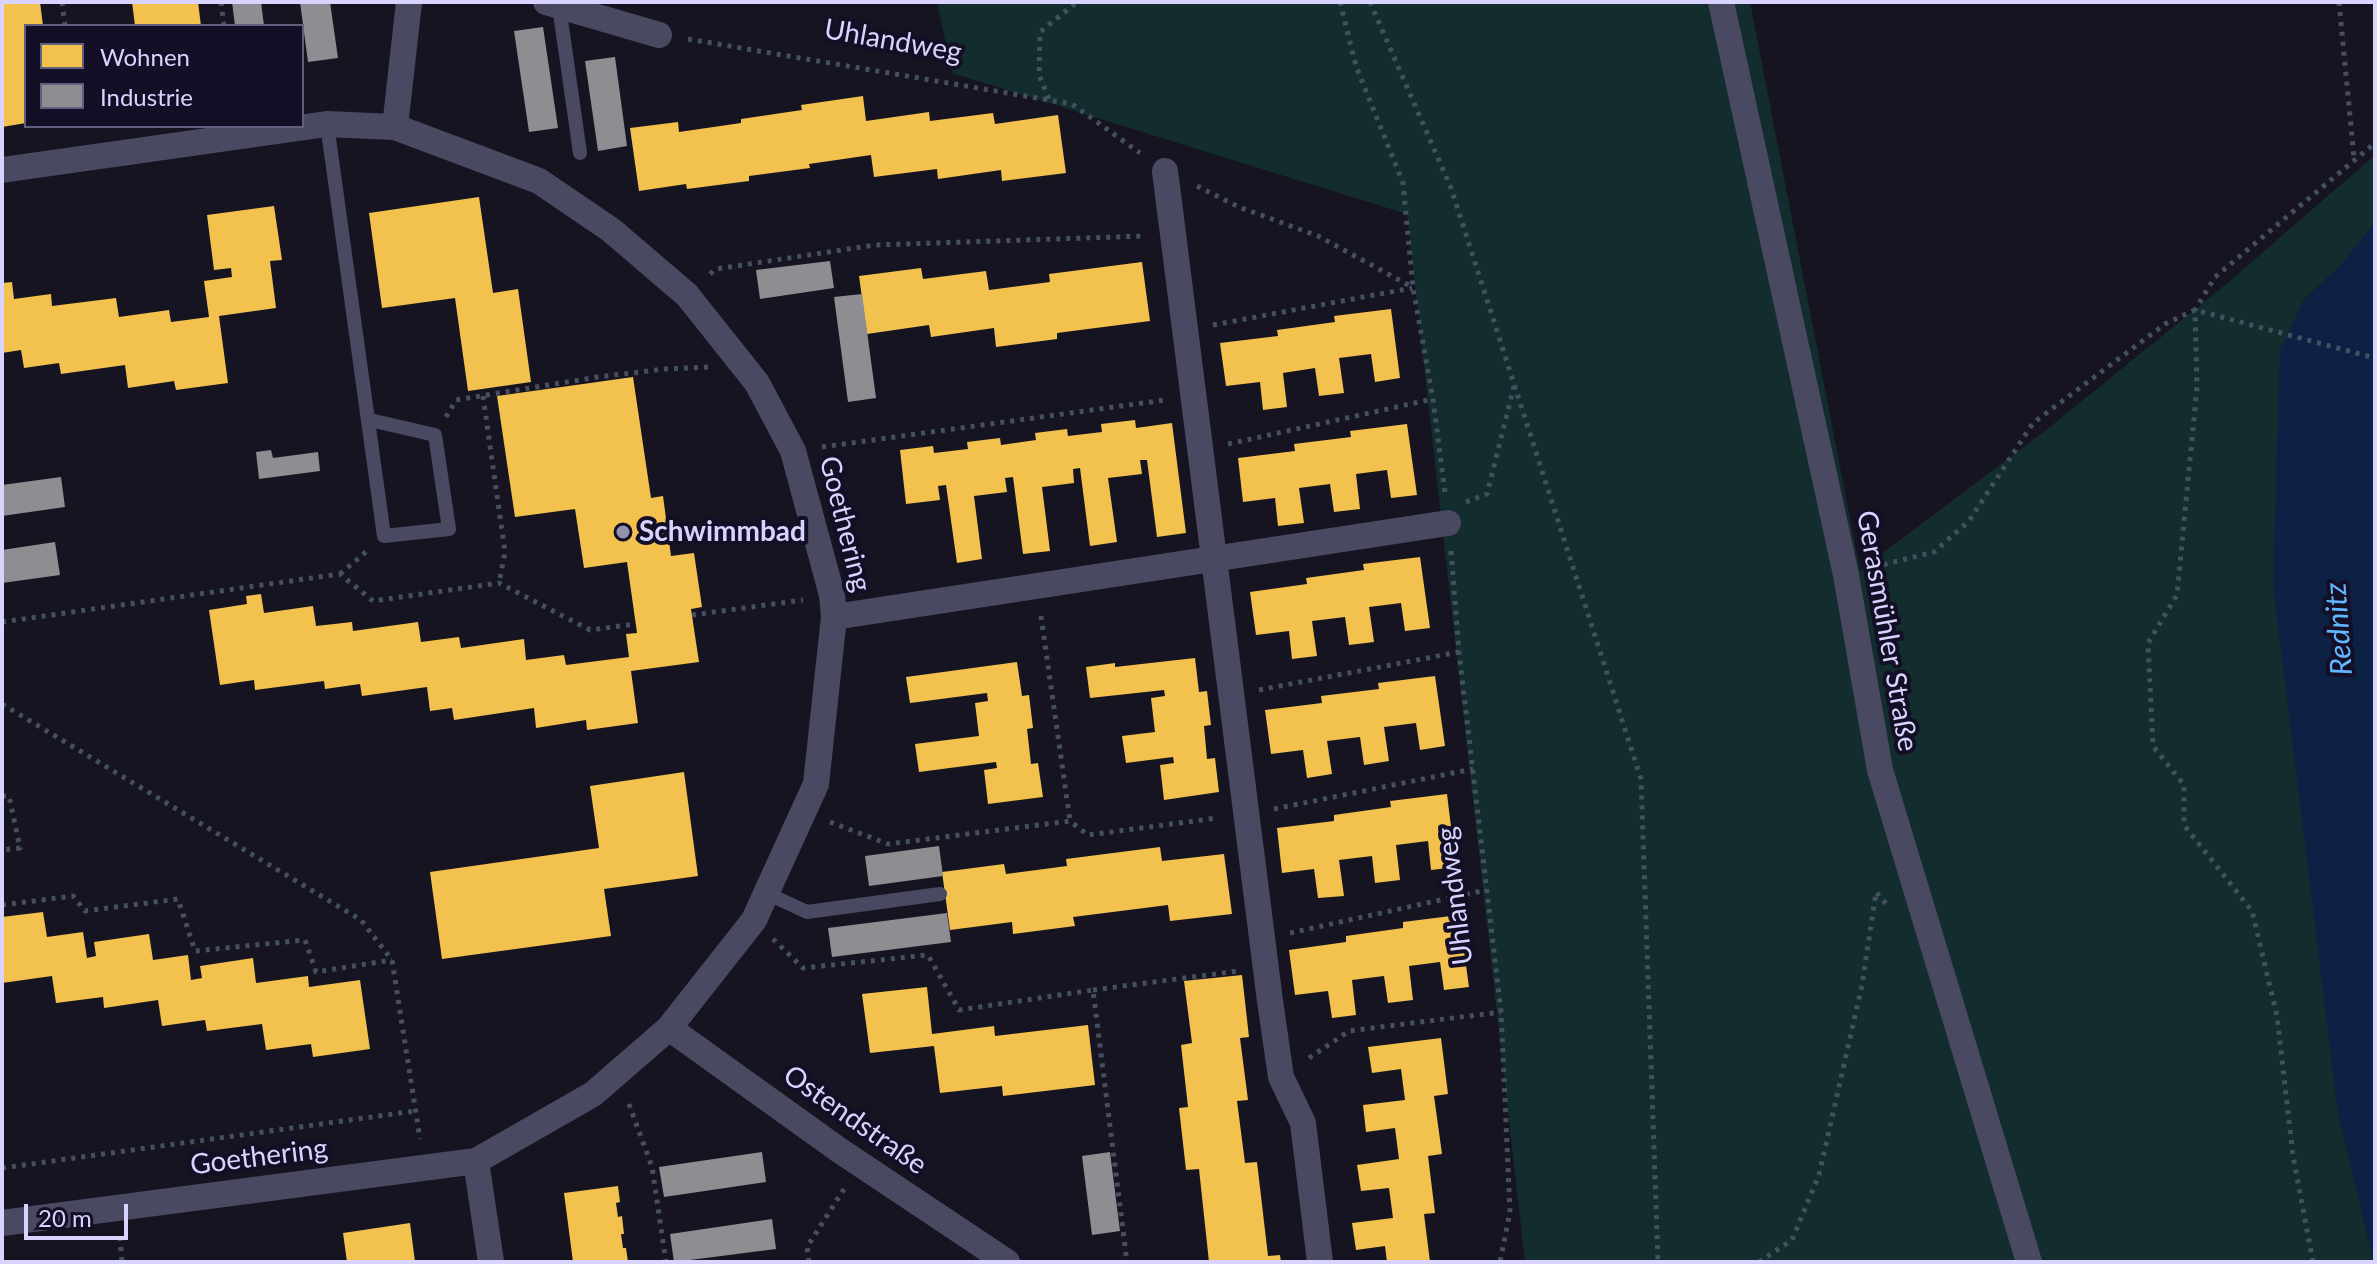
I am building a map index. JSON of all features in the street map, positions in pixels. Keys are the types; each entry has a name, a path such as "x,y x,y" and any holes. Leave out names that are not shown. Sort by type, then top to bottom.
{"street":[{"path":"395,127 409,2"},
{"name":"Gerasmühler Straße","path":"1721,2 1846,575 1880,770 2029,1262"},
{"path":"552,4 659,35"},
{"name":"Goethering","path":"2,1223 476,1161 593,1094 669,1028 754,920 816,784 833,606 793,451 757,383 687,295 611,230 539,181 395,127 327,124 304,127"},
{"name":"Goethering","path":"2,170 299,128"},
{"path":"1165,171 1245,815 1281,1077 1303,1123 1320,1262"},
{"path":"833,606 1037,587 1213,561 1448,516"},
{"name":"Ostendstraße","path":"669,1028 859,1164 1007,1262"},
{"path":"476,1161 491,1262"}],"lane":[{"path":"552,4 580,153"},
{"path":"327,124 384,536 449,529 435,435 370,420"},
{"path":"766,893 807,912 940,894"}],"path":[{"path":"62,2 65,24"},
{"path":"221,2 224,24"},
{"path":"1050,100 1039,75 1040,32 1077,2"},
{"path":"1185,331 1413,288 1403,183 1356,66 1340,2"},
{"path":"1370,2 1451,188 1641,779 1658,1262"},
{"path":"2339,2 2354,159"},
{"name":"Uhlandweg","path":"659,35 1072,104 1165,171 1239,207 1318,236 1413,288 1433,399 1448,516 1459,652 1501,1012 1510,1212 1500,1262"},
{"path":"2313,1262 2293,1156 2277,1016 2252,911 2184,825 2184,785 2153,746 2148,643 2177,595 2197,387 2195,310 2215,277 2375,143"},
{"path":"687,295 716,269 875,245 1173,235"},
{"path":"1846,575 1934,552 1969,521 2033,423 2165,324 2195,310 2375,358"},
{"path":"435,435 456,400 665,369 743,366"},
{"path":"1448,516 1487,494 1514,385"},
{"path":"483,396 505,552 499,583"},
{"path":"793,451 1194,396"},
{"path":"1200,450 1433,399"},
{"path":"2,622 340,574 384,536"},
{"path":"340,574 373,601 499,583 590,630 636,624"},
{"path":"1037,587 1070,821 1088,835 1245,815 1473,769"},
{"path":"692,615 833,606"},
{"path":"1231,696 1459,652"},
{"path":"2,704 361,920 392,960 424,1168"},
{"path":"2,796 9,796 20,848 2,850"},
{"path":"803,812 888,844 1070,821"},
{"path":"1262,939 1486,890"},
{"path":"1759,1262 1792,1240 1819,1175 1862,985 1876,892 1895,914"},
{"path":"2,905 73,896 85,911 178,899 195,951 305,940 316,972 392,960"},
{"path":"754,920 803,968 928,955 959,1010 1266,968"},
{"path":"1093,990 1127,1262"},
{"path":"1281,1077 1349,1031 1501,1012"},
{"path":"617,1073 652,1167 666,1262"},
{"path":"2,1168 415,1111"},
{"path":"809,1262 807,1247 859,1164"}],"green space":[{"path":"937,2 1750,2 1860,570 2046,430 2225,285 2375,155 2375,222 2344,262 2303,301 2303,819 2338,1111 2374,1262 1525,1262 1407,214 952,73"}],"water":[{"name":"Rednitz","path":"2375,222 2374,1262 2338,1111 2273,585 2280,350 2303,301 2344,262"}],"building: Wohnen":[{"path":"2,2 40,2 43,24 24,24 24,123 2,127"},
{"path":"132,2 198,2 201,24 135,24"},
{"path":"863,96 866,121 929,112 930,121 993,113 995,124 1058,115 1066,173 1002,181 1001,170 938,179 937,169 874,177 871,155 809,164 810,168 749,176 749,181 687,189 686,184 639,191 630,128 678,122 679,132 802,110 801,105"},
{"path":"479,197 493,293 518,289 531,382 468,391 455,298 382,308 369,213"},
{"path":"274,206 282,260 270,261 276,308 219,316 228,383 176,390 174,381 128,388 125,365 61,374 59,363 24,368 21,350 2,353 2,283 12,282 14,299 51,294 52,306 116,298 119,317 169,310 171,322 209,317 204,281 232,277 231,268 214,270 207,215"},
{"path":"1142,262 1150,321 1057,333 1057,339 996,347 994,328 931,337 929,325 867,334 859,276 921,268 923,279 986,271 989,290 1050,282 1049,274"},
{"path":"1391,309 1400,378 1375,382 1371,354 1339,358 1344,393 1319,396 1315,368 1283,373 1287,407 1263,410 1260,382 1226,386 1220,343 1278,336 1277,330 1335,322 1334,316"},
{"path":"633,377 651,498 663,496 671,556 694,553 702,607 691,609 699,662 631,671 638,723 587,730 586,720 536,728 534,708 454,720 452,708 430,711 427,687 362,696 360,684 325,689 324,681 255,690 254,680 220,685 209,610 247,604 246,596 261,594 264,613 313,606 316,626 352,622 353,631 418,622 421,642 459,637 461,648 524,639 526,660 564,655 566,665 629,657 626,634 637,633 627,562 584,568 575,509 515,517 497,396"},
{"path":"1135,420 1136,428 1172,423 1186,533 1157,537 1147,460 1140,460 1142,474 1108,478 1117,542 1090,546 1080,468 1073,469 1074,483 1042,487 1050,551 1023,554 1013,477 1005,478 1007,492 974,496 982,559 957,563 946,485 938,486 940,500 906,504 900,450 933,446 934,453 968,449 967,442 1000,438 1001,445 1036,440 1035,433 1067,429 1068,436 1102,432 1101,424"},
{"path":"1407,424 1417,495 1391,498 1387,470 1356,474 1360,509 1334,512 1330,484 1299,488 1304,523 1278,526 1275,498 1243,502 1238,458 1295,451 1294,444 1351,437 1350,431"},
{"path":"1420,557 1430,628 1405,631 1401,603 1369,607 1374,642 1349,645 1345,617 1312,621 1317,656 1292,659 1289,631 1256,635 1250,592 1307,584 1306,578 1364,570 1363,564"},
{"path":"1195,658 1199,692 1207,691 1211,725 1204,726 1207,759 1215,758 1219,792 1164,800 1160,765 1174,763 1173,757 1126,763 1122,736 1155,732 1151,698 1165,696 1164,690 1090,698 1086,667"},
{"path":"1017,662 1022,696 1029,695 1033,728 1027,729 1031,764 1038,763 1043,797 988,804 984,770 997,768 996,762 919,772 915,744 979,736 975,703 988,701 987,693 910,703 906,677"},
{"path":"1435,676 1445,746 1420,750 1416,723 1384,727 1389,761 1364,765 1360,737 1327,741 1332,774 1307,778 1303,750 1271,754 1265,710 1322,703 1321,696 1379,689 1378,683"},
{"path":"684,772 698,876 604,889 611,936 442,959 430,872 599,848 590,786"},
{"path":"1447,794 1456,867 1431,870 1428,841 1396,845 1400,880 1375,883 1372,856 1339,860 1344,896 1318,898 1314,869 1282,873 1277,828 1334,821 1334,815 1391,807 1390,801"},
{"path":"1160,847 1162,861 1224,854 1232,914 1170,921 1168,905 1073,917 1075,926 1013,934 1012,922 950,930 942,872 1004,864 1006,874 1067,866 1066,859"},
{"path":"43,912 47,937 83,932 87,958 96,956 94,942 149,934 153,960 188,955 191,980 202,978 200,966 253,958 256,983 308,976 309,987 360,980 370,1049 313,1057 311,1044 266,1050 262,1024 207,1031 205,1020 162,1026 158,1000 104,1008 103,997 56,1003 52,976 2,983 2,917"},
{"path":"1459,915 1469,987 1444,990 1440,962 1409,966 1413,1000 1388,1003 1384,976 1352,980 1356,1015 1332,1018 1328,991 1295,995 1289,950 1346,942 1346,936 1403,928 1403,922"},
{"path":"1242,975 1249,1037 1240,1038 1248,1100 1237,1101 1245,1163 1257,1162 1268,1256 1280,1255 1281,1262 1209,1262 1199,1169 1186,1170 1179,1108 1188,1107 1181,1045 1192,1043 1184,981"},
{"path":"927,987 932,1034 994,1026 995,1036 1088,1025 1095,1085 1003,1096 1002,1086 940,1093 934,1046 870,1053 862,994"},
{"path":"1441,1038 1448,1094 1434,1096 1442,1154 1428,1156 1435,1213 1424,1214 1430,1262 1387,1262 1385,1246 1356,1250 1352,1223 1393,1218 1389,1188 1361,1191 1357,1165 1399,1159 1395,1128 1366,1132 1363,1105 1405,1100 1401,1069 1372,1073 1368,1047"},
{"path":"618,1186 620,1202 616,1203 618,1217 622,1216 624,1234 621,1234 628,1262 573,1262 564,1193"},
{"path":"410,1223 415,1262 347,1262 343,1233"}],"building: Industrie":[{"path":"232,2 261,2 264,24 235,24"},
{"path":"300,2 330,2 338,58 308,62"},
{"path":"543,27 558,128 529,132 514,31"},
{"path":"615,57 627,146 598,151 585,61"},
{"path":"830,261 834,288 760,299 756,270"},
{"path":"862,294 876,398 848,402 834,297"},
{"path":"271,450 273,458 318,452 320,471 259,479 256,452"},
{"path":"61,477 65,507 2,516 2,485"},
{"path":"55,542 60,575 2,583 2,550"},
{"path":"939,846 943,876 869,886 865,856"},
{"path":"947,913 951,942 832,957 828,928"},
{"path":"762,1152 766,1182 664,1197 659,1167"},
{"path":"1110,1152 1120,1231 1092,1235 1082,1156"},
{"path":"772,1219 776,1249 674,1262 670,1234"}],"place":[{"name":"Schwimmbad","path":"623,532"}]}
